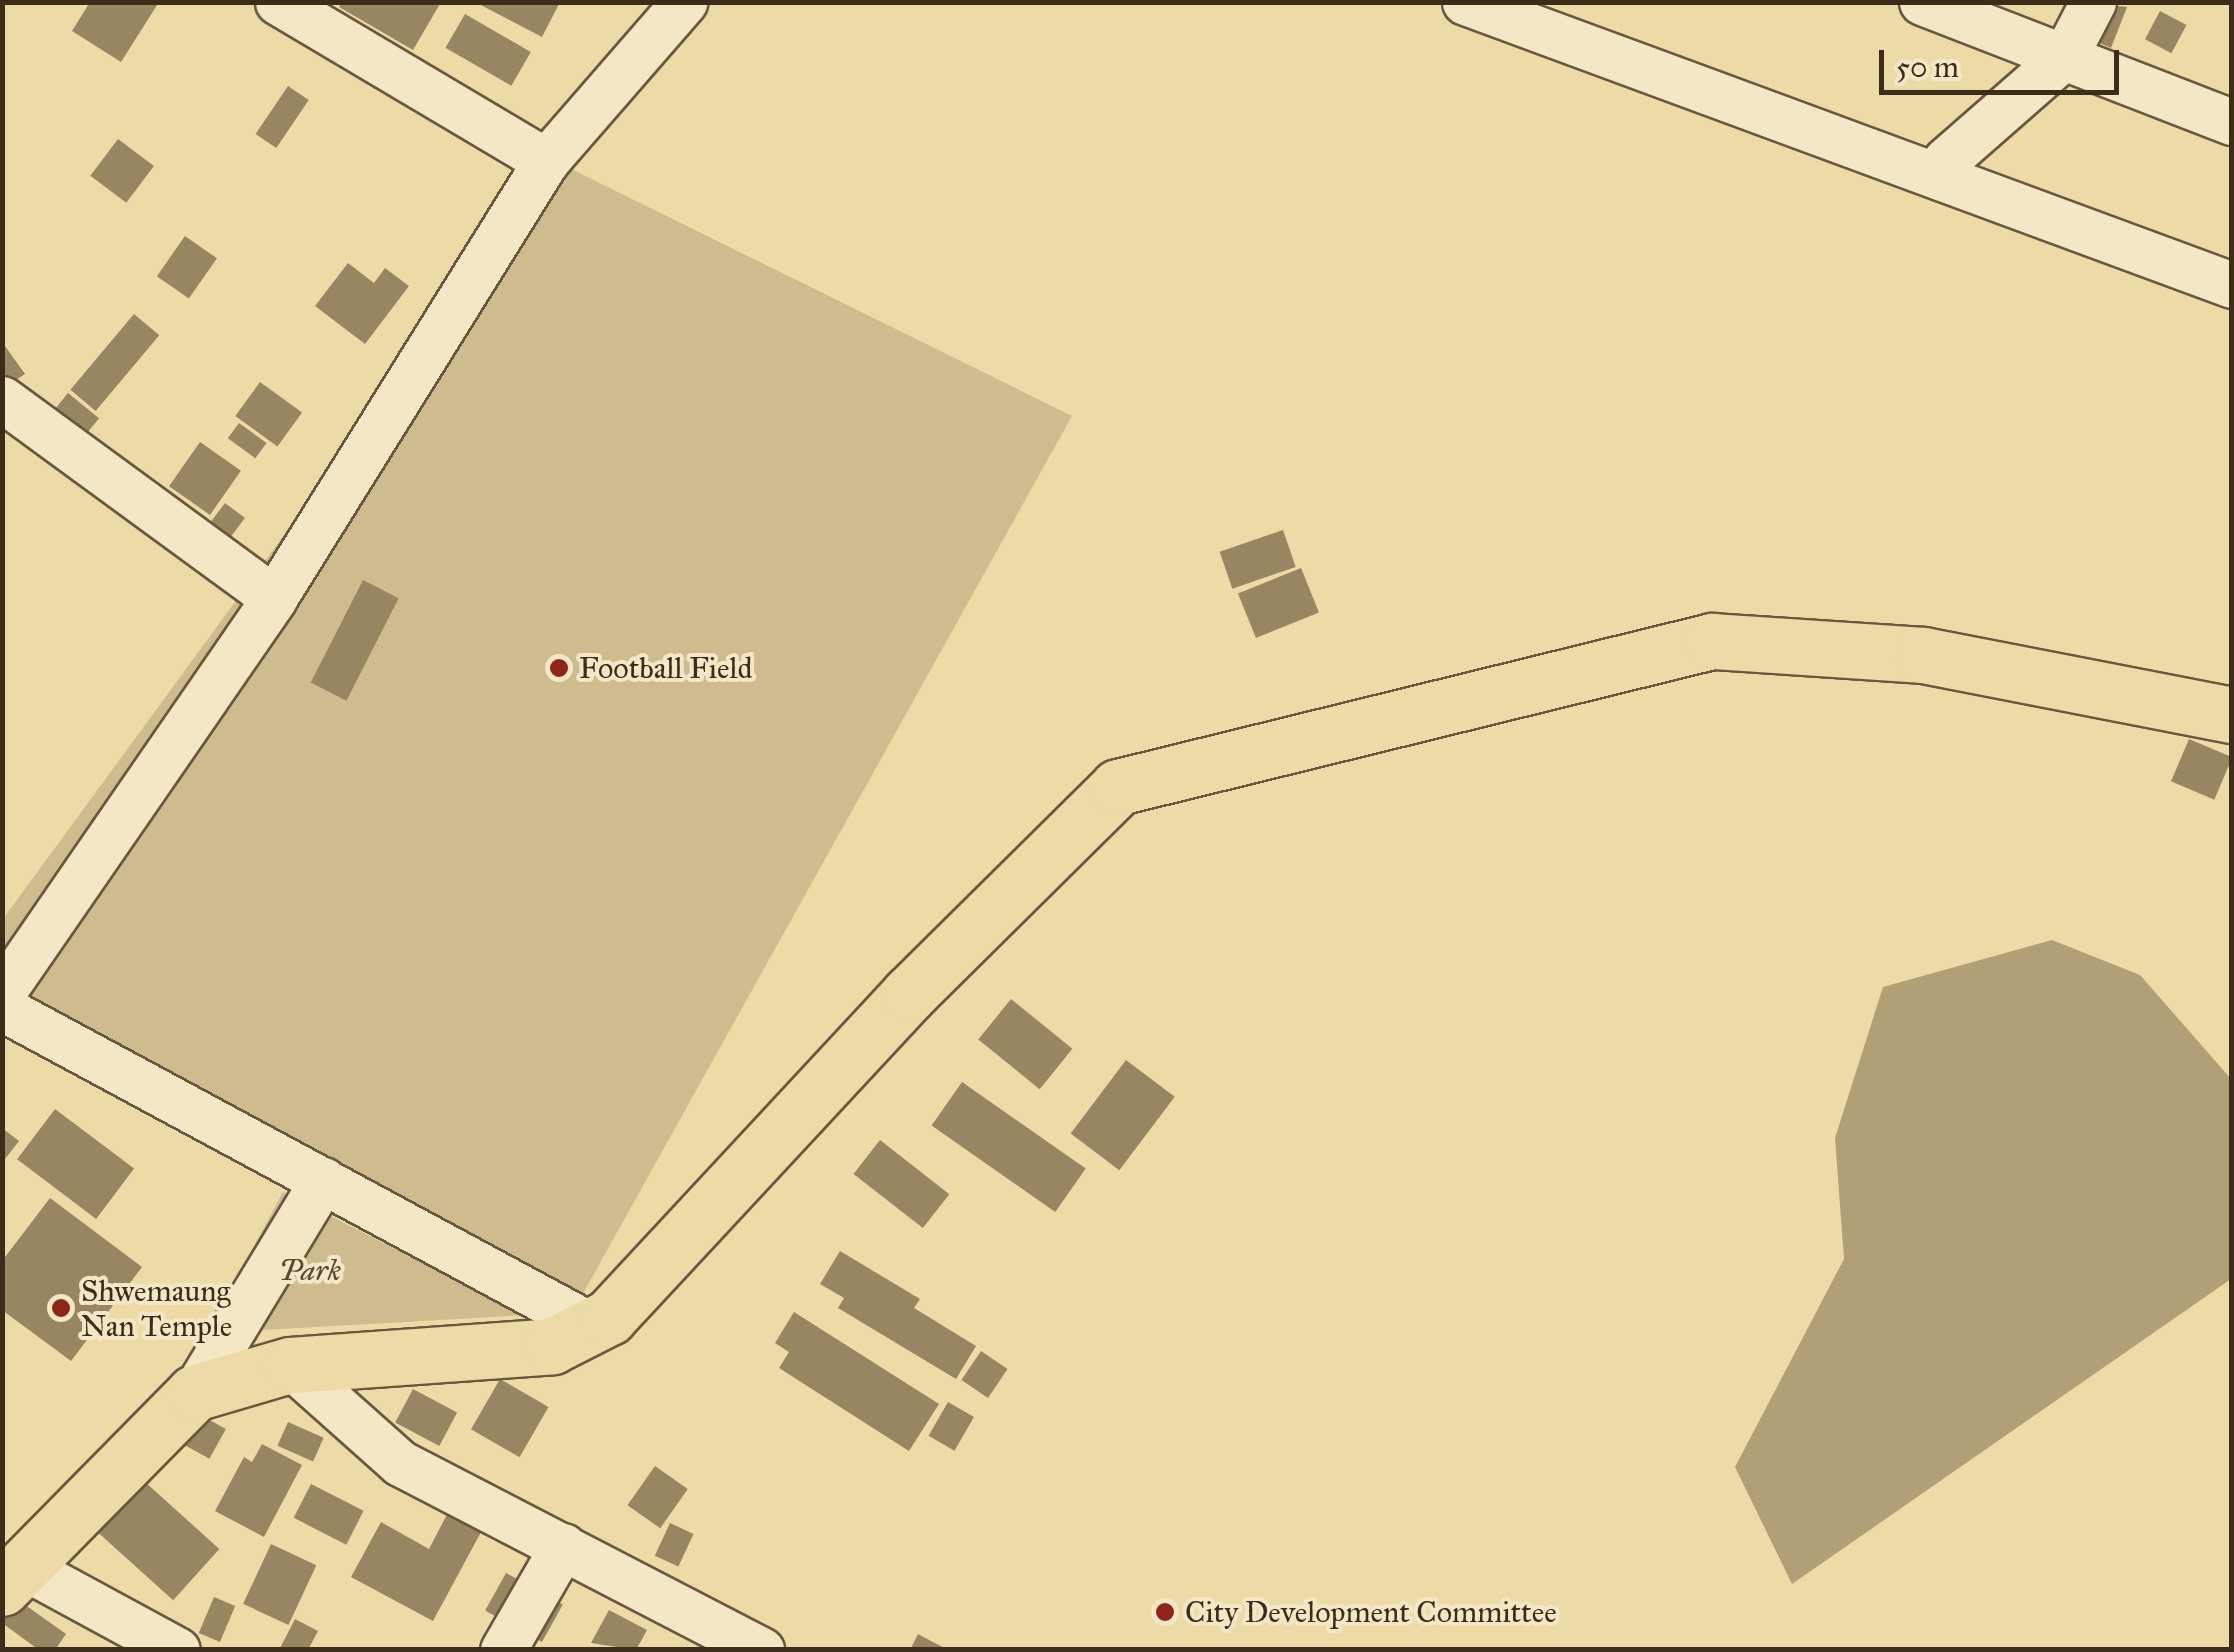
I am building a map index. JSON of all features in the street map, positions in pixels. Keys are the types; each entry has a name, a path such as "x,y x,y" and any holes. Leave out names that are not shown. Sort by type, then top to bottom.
{"main road":[{"path":"13,1577 194,1393 290,1364 552,1346 609,1317 909,994 1118,787 1712,641 1923,655 2232,715"}],"street":[{"path":"278,2 546,161"},
{"path":"2,993 274,598 546,161 684,2"},
{"path":"1464,2 2232,285"},
{"path":"1922,2 2232,122"},
{"path":"1943,178 1946,160 2065,56 2093,2"},
{"path":"2,399 274,598"},
{"path":"2,1008 592,1326"},
{"path":"194,1393 323,1180"},
{"path":"290,1364 400,1463 761,1650"},
{"path":"503,1650 563,1546"},
{"path":"13,1577 177,1650"}],"green space":[{"name":"Football Field","path":"557,162 1072,416 581,1297 3,981 3,919"},
{"name":"Park","path":"283,1192 526,1315 208,1333"}],"shaded area":[{"path":"2052,940 2140,975 2231,1079 2231,1279 1792,1584 1735,1467 1844,1259 1835,1138 1883,987"}],"building":[{"path":"90,2 159,2 121,62 72,31"},
{"path":"342,2 441,2 413,50 339,7"},
{"path":"475,2 556,2 559,4 542,37"},
{"path":"2077,2 2127,7 2111,48 2066,29"},
{"path":"2160,11 2186,25 2171,53 2145,39"},
{"path":"465,14 531,52 511,86 446,48"},
{"path":"288,86 309,100 276,148 256,134"},
{"path":"118,139 154,166 126,203 90,176"},
{"path":"185,236 217,258 189,299 157,276"},
{"path":"348,263 374,283 385,268 409,286 365,344 315,306"},
{"path":"134,314 159,335 96,411 70,390"},
{"path":"2,342 25,374 2,389"},
{"path":"260,382 302,413 277,447 235,416"},
{"path":"68,393 99,418 83,438 52,412"},
{"path":"239,423 267,443 255,458 228,438"},
{"path":"200,442 241,471 210,515 169,486"},
{"path":"225,503 245,518 220,551 200,536"},
{"path":"1283,530 1296,567 1232,589 1220,552"},
{"path":"1301,568 1319,613 1256,638 1238,593"},
{"path":"363,580 399,598 346,701 311,682"},
{"path":"2189,739 2232,757 2214,800 2171,781"},
{"path":"1011,999 1072,1049 1040,1089 978,1039"},
{"path":"1126,1060 1175,1097 1119,1170 1071,1133"},
{"path":"962,1082 1086,1169 1055,1212 932,1125"},
{"path":"55,1109 134,1169 96,1219 17,1159"},
{"path":"2,1128 19,1141 2,1163"},
{"path":"880,1140 949,1194 923,1228 854,1174"},
{"path":"50,1198 142,1267 71,1361 2,1310 2,1261"},
{"path":"840,1251 920,1299 914,1308 976,1346 956,1379 838,1308 844,1298 820,1284"},
{"path":"794,1312 939,1404 909,1451 779,1368 789,1352 775,1343"},
{"path":"981,1351 1008,1369 988,1398 961,1380"},
{"path":"500,1379 548,1407 519,1457 471,1429"},
{"path":"413,1389 457,1412 439,1446 395,1423"},
{"path":"948,1402 974,1417 954,1451 928,1436"},
{"path":"197,1413 226,1429 209,1459 181,1443"},
{"path":"288,1422 324,1438 313,1462 277,1446"},
{"path":"262,1444 302,1465 264,1537 215,1511 244,1457 252,1462"},
{"path":"655,1466 688,1489 660,1528 627,1505"},
{"path":"145,1482 219,1549 173,1600 99,1533"},
{"path":"311,1484 364,1511 346,1545 294,1518"},
{"path":"453,1503 487,1521 433,1621 351,1577 381,1522 429,1549"},
{"path":"670,1523 694,1534 678,1567 655,1556"},
{"path":"271,1544 316,1565 288,1625 243,1604"},
{"path":"506,1573 563,1605 542,1642 485,1611"},
{"path":"14,1597 66,1634 55,1650 39,1650 2,1623"},
{"path":"214,1597 235,1606 220,1642 199,1633"},
{"path":"609,1610 647,1630 636,1650 591,1643"},
{"path":"295,1619 318,1631 308,1650 279,1650"},
{"path":"918,1634 948,1650 910,1650"}],"place":[{"name":"Football Field","path":"559,668"},
{"name":"Shwemaung Nan Temple","path":"61,1308"},
{"name":"City Development Committee","path":"1165,1612"}]}
